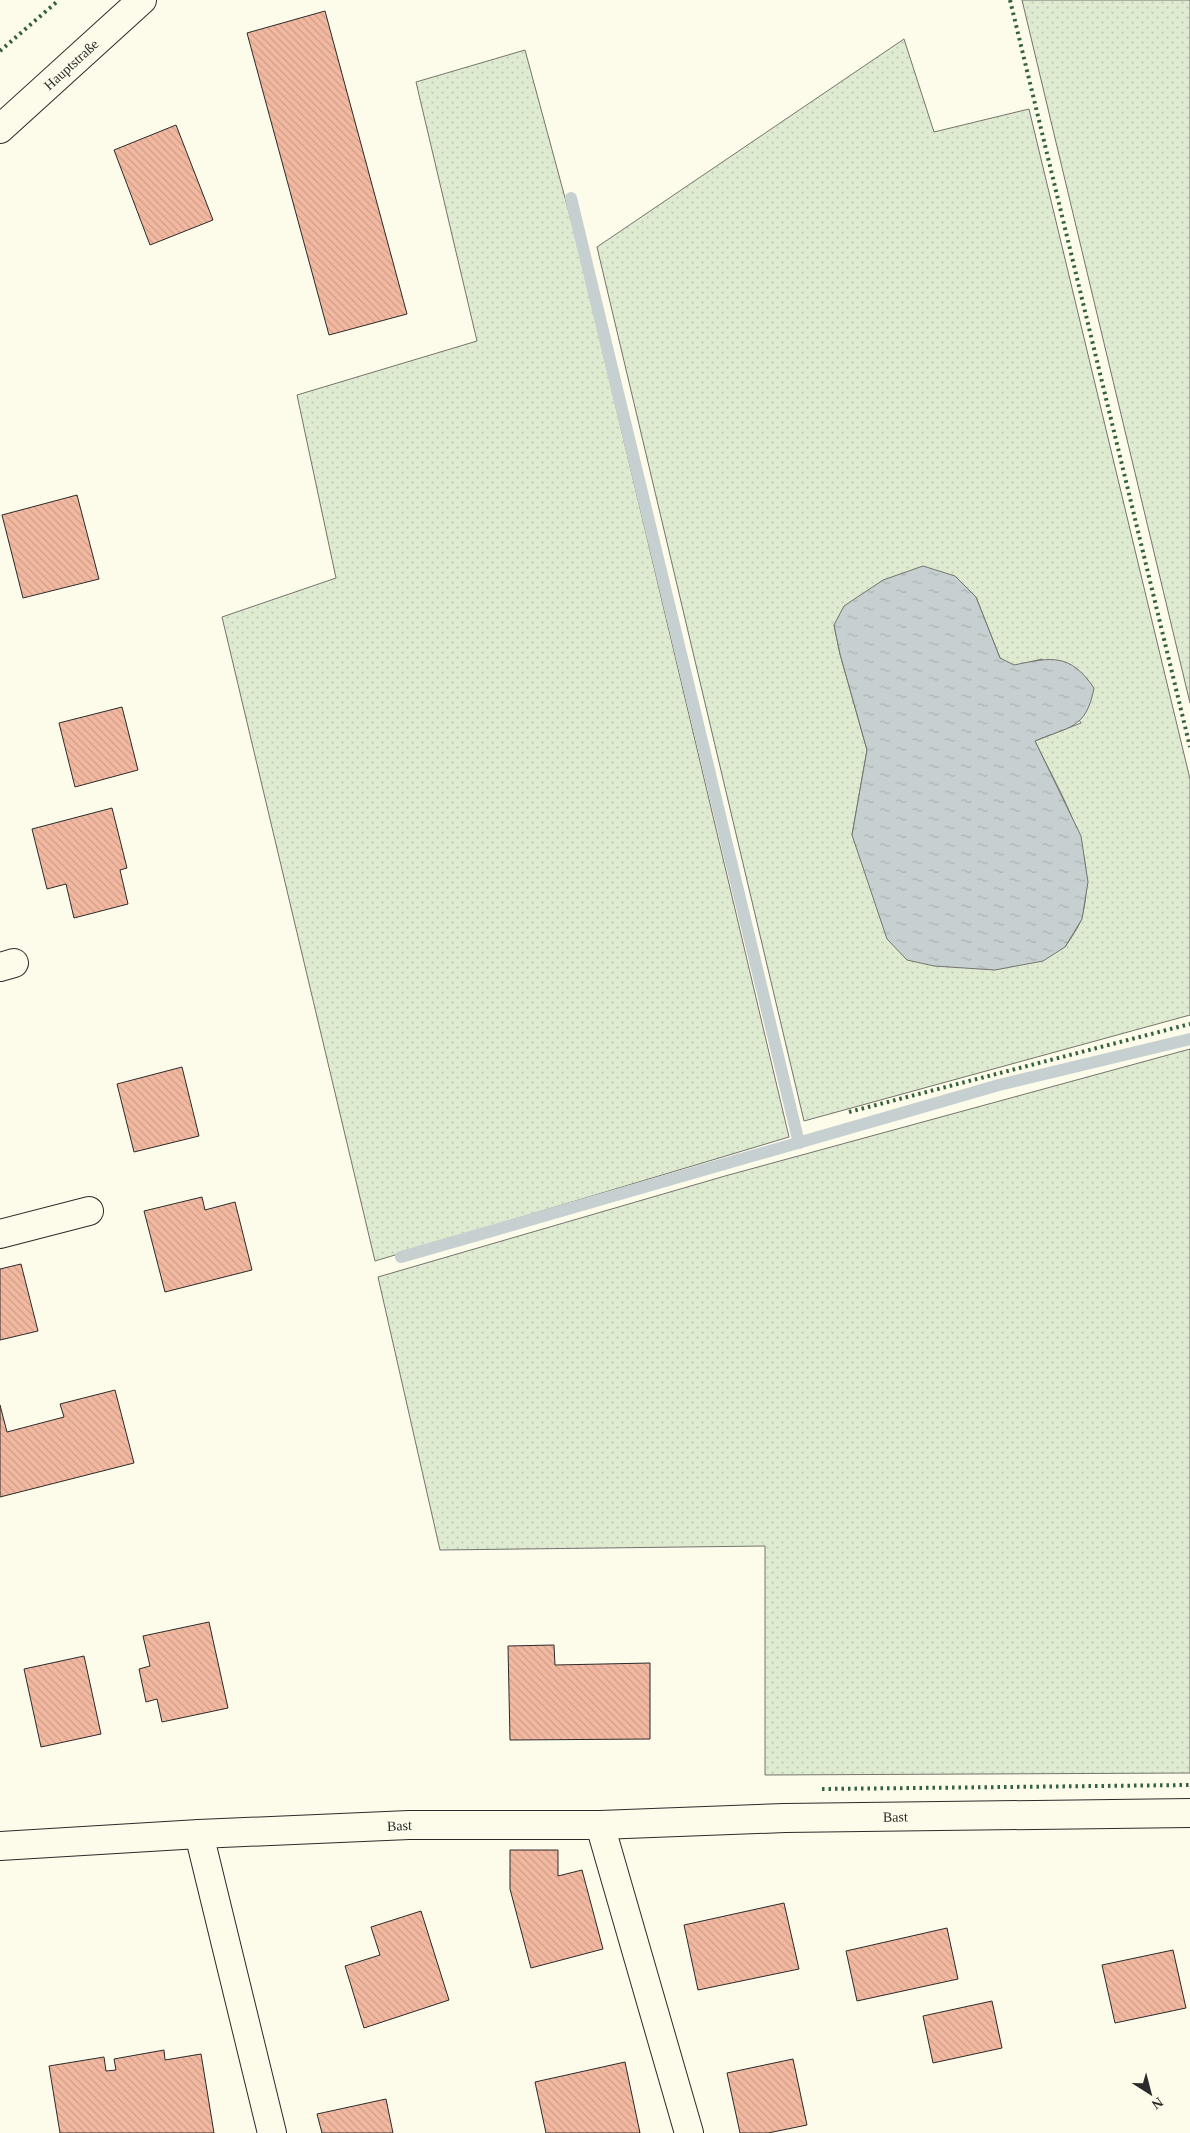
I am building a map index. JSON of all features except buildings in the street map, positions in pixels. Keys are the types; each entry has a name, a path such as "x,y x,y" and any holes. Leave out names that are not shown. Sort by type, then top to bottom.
{"street":[{"name":"Hauptstraße","path":"0,129 142,0"},
{"path":"0,1234 89,1211"},
{"name":"Bast","path":"0,1846 409,1824 600,1825 785,1818 1190,1813"},
{"path":"600,1825 689,2133"},
{"path":"199,1834 272,2133"}],"green space":[{"path":"1022,0 1190,0 1190,703"},
{"path":"904,39 934,132 1029,109 1190,779 1190,1015 804,1121 597,247","holes":["976,597 1000,658 1014,666 1042,659 1081,723 1035,741 1075,826 1082,847 1086,870 1086,893 1082,917 1077,929 1065,947 852,835 867,750 840,654 834,625"]},
{"path":"525,50 577,242 789,1137 375,1261 222,617 336,578 297,395 477,341 416,82"},
{"path":"1190,1049 1190,1773 765,1775 765,1546 440,1550 378,1277 725,1176"}],"water":[{"path":"923,566 955,576 976,597 1000,658 1014,665 1039,660 1059,660 1077,669 1094,688 1091,702 1081,719 1066,729 1035,741 1081,836 1088,882 1082,919 1065,947 1043,961 995,970 934,966 907,960 887,939 852,835 867,750 840,654 834,625 844,606 883,580"}],"waterway":[{"path":"571,198 799,1143"},
{"path":"401,1257 999,1085 1190,1039"}],"hedge":[{"path":"0,51 59,0"},
{"path":"1010,0 1190,747"},
{"path":"849,1112 1190,1024"},
{"path":"822,1789 1190,1785"}]}
